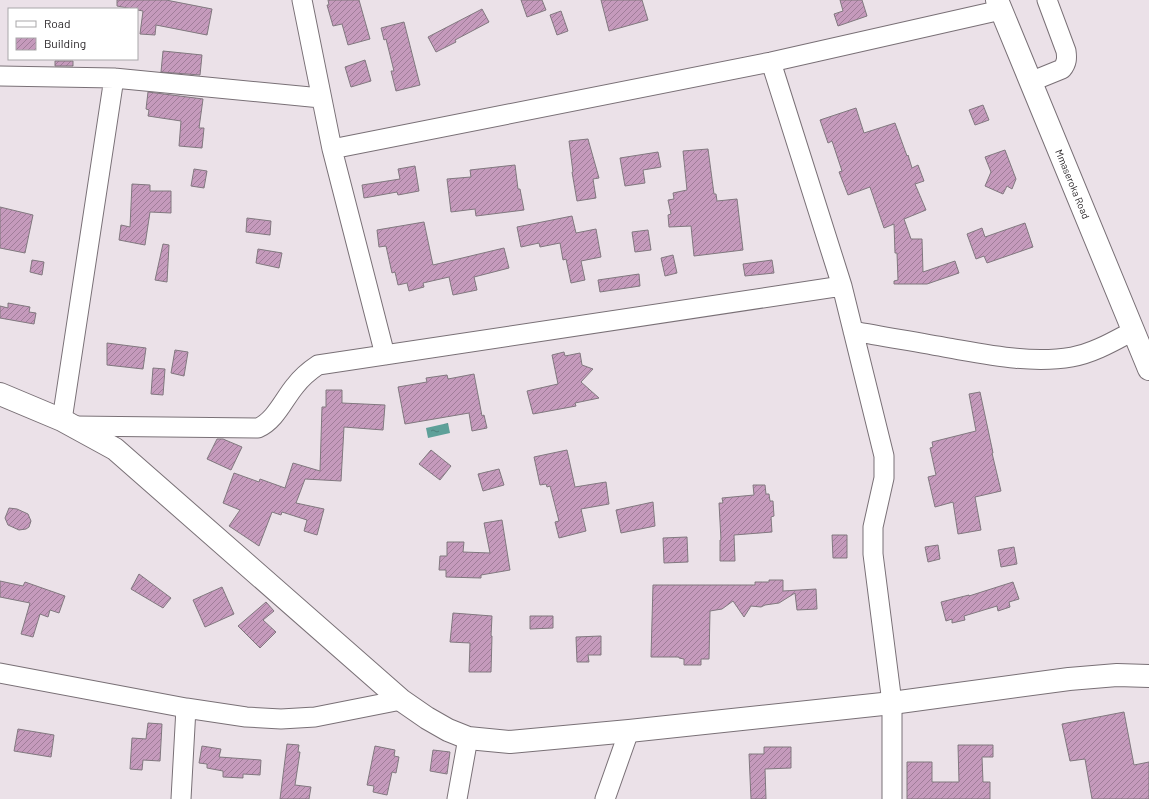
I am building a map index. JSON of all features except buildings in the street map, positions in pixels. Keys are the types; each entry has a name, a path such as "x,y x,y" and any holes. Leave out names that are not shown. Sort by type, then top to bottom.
{"street":[{"path":"302,0 332,149 385,355"},
{"path":"1030,82 1066,65 1066,51 1048,0"},
{"path":"332,149 771,62 999,5"},
{"name":"Mmaseroka Road","path":"999,5 1149,369"},
{"path":"771,62 842,286 884,456 884,478 873,526 873,554 892,703 892,799"},
{"path":"0,76 114,78 321,98"},
{"path":"68,423 114,78"},
{"path":"68,423 258,428 270,421 295,386 308,372 318,365 842,286"},
{"path":"853,331 990,356 1047,360 1074,356 1088,352 1133,331"},
{"path":"0,394 68,423 115,449 401,700 448,730 468,738 510,742 892,703 1046,681 1117,675 1149,676"},
{"path":"0,673 186,708 246,717 281,719 315,717 401,700"},
{"path":"181,799 186,708"},
{"path":"605,799 629,731"},
{"path":"457,799 468,738"}],"water":[{"path":"448,423 450,433 428,438 426,428"}]}
